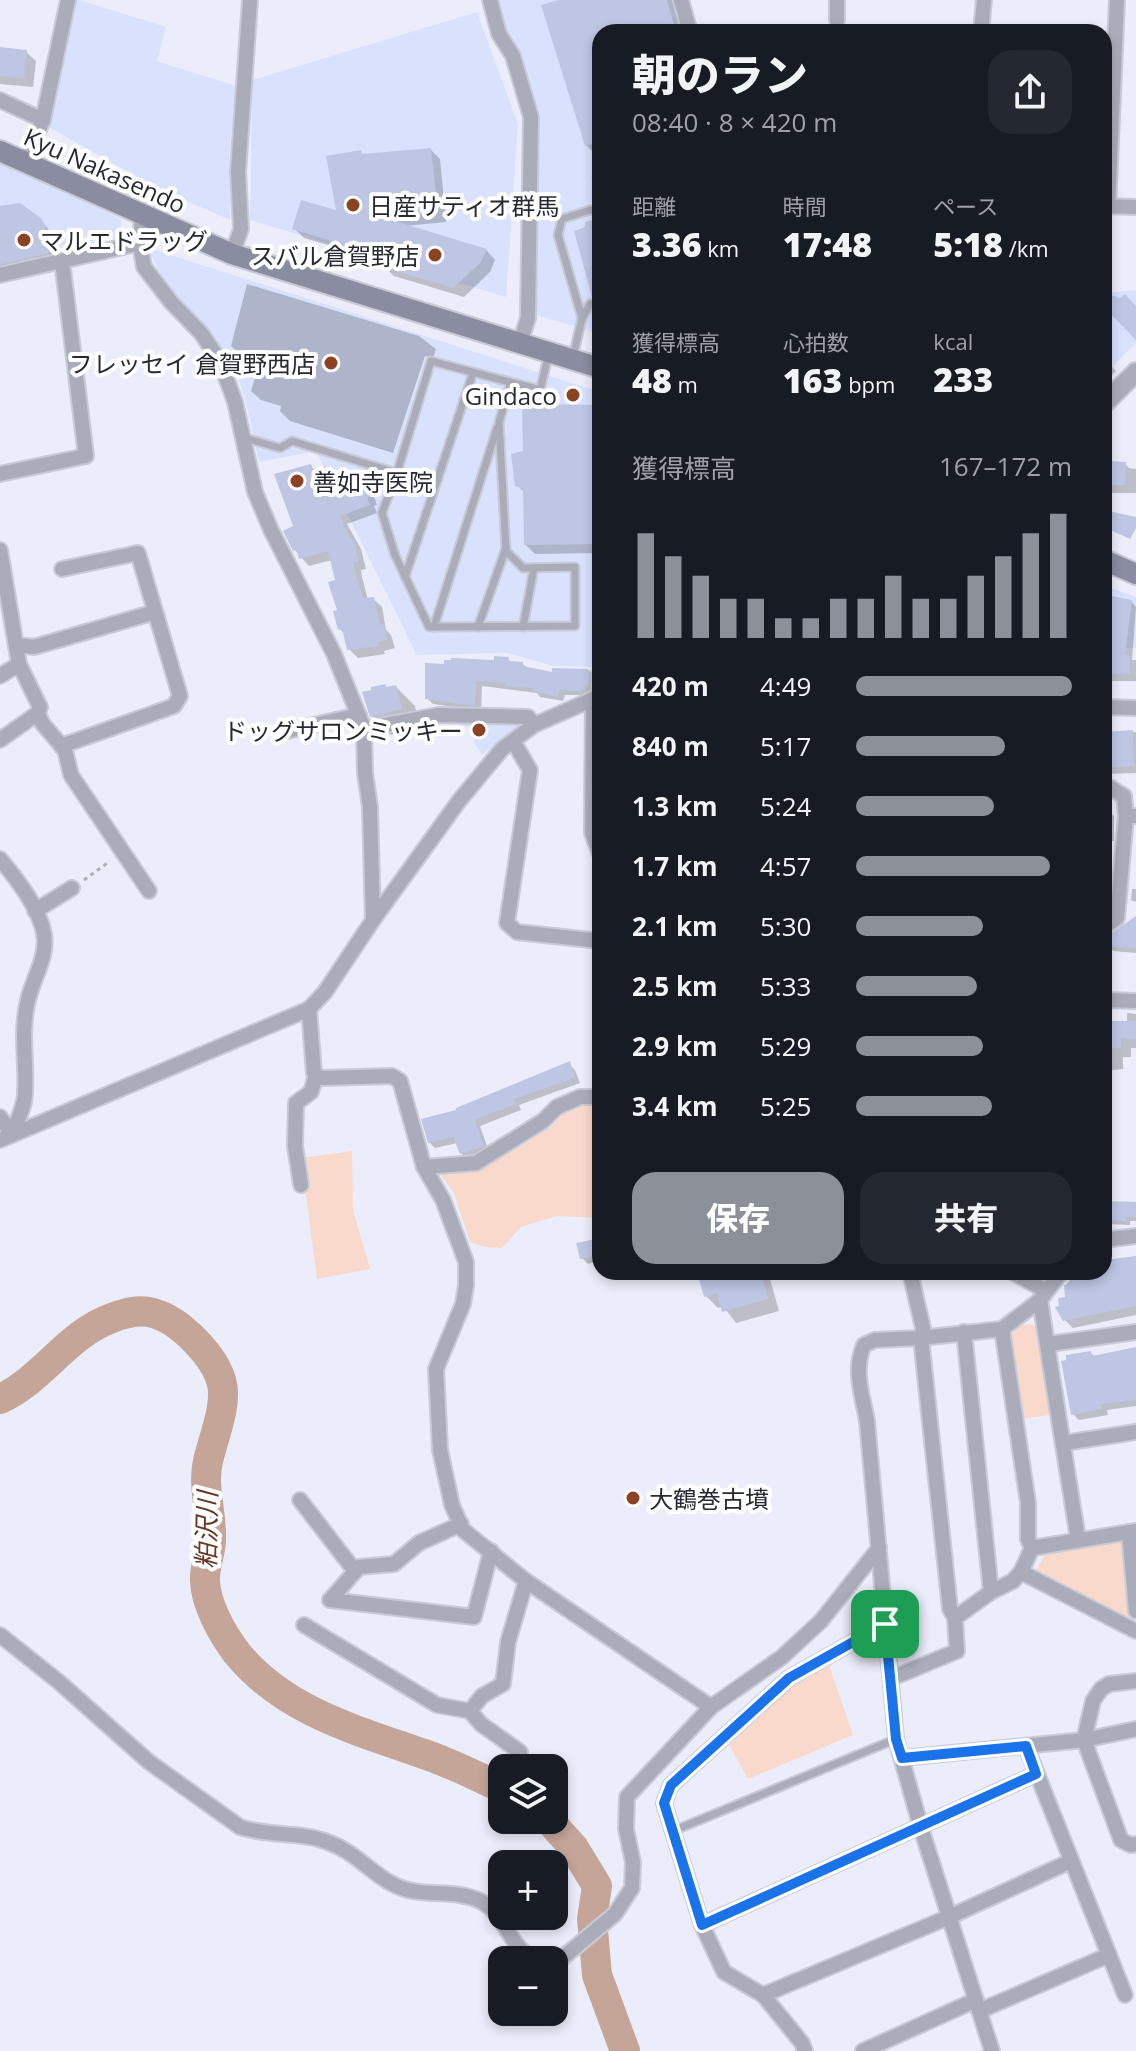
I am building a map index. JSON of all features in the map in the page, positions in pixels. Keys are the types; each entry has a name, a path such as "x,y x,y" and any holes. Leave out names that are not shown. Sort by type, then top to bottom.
{"main road":[{"name":"Kyu Nakasendo","path":"0,151 232,254 592,365"},
{"path":"1112,564 1136,574"}],"street":[{"path":"25,162 43,120 68,0"},
{"path":"232,254 241,229 238,172 250,0"},
{"path":"490,0 499,34 513,56 531,117 528,318 520,343"},
{"path":"681,0 688,24"},
{"path":"837,0 837,20"},
{"path":"982,24 984,0"},
{"path":"1112,30 1117,0"},
{"path":"0,100 43,120"},
{"path":"1112,206 1136,207"},
{"path":"142,216 140,243 144,267 171,302 201,333 220,361 245,438 255,492 334,654 361,722 370,807 373,920"},
{"path":"0,275 140,243"},
{"path":"0,474 86,456 62,261"},
{"path":"1112,396 1136,372"},
{"path":"0,550 19,664 40,707 38,713 0,740"},
{"path":"61,746 174,706 180,696 138,553 62,569"},
{"path":"16,645 34,647 155,612"},
{"path":"0,676 19,664"},
{"path":"6,1137 309,1009 325,992 459,801 502,749 534,725 592,699"},
{"path":"1112,707 1136,708"},
{"path":"38,713 42,723 65,750 71,775 149,891"},
{"path":"287,731 439,715 528,717 534,725"},
{"path":"513,741 530,770 507,923 517,932 592,940"},
{"path":"1112,789 1124,796 1131,816 1117,918 1112,921"},
{"path":"0,859 35,911 44,934 44,949 28,1000 22,1051 26,1095 6,1137"},
{"path":"35,911 72,888"},
{"path":"1112,1000 1136,1001"},
{"path":"301,1185 295,1146 296,1103 311,1092 316,1075 309,1009"},
{"path":"316,1075 321,1078 392,1076 400,1081 424,1167 443,1200 466,1262 463,1304 436,1369 440,1450 452,1505 463,1530 526,1581 711,1707"},
{"path":"424,1167 476,1163 543,1121 557,1107 580,1097 592,1097"},
{"path":"0,1117 6,1137"},
{"path":"1112,1239 1136,1236"},
{"path":"892,1678 957,1651 921,1338 923,1328 912,1280"},
{"path":"1022,1280 1043,1296 1078,1539"},
{"path":"992,2051 896,1739 867,1421 858,1360 864,1345 875,1340 1002,1329 1043,1296 1055,1280"},
{"path":"955,1618 991,1592 1013,1581 1021,1572 1032,1548 1028,1539 1028,1503 1002,1329"},
{"path":"964,1332 991,1592"},
{"path":"1049,1344 1136,1332"},
{"path":"1064,1443 1136,1432"},
{"path":"300,1500 355,1571"},
{"path":"461,1524 419,1543 394,1564 359,1567 330,1600 474,1617 491,1551"},
{"path":"1032,1548 1133,1532 1136,1611"},
{"path":"568,1953 615,1914 632,1888 633,1862 626,1829 627,1797 711,1707 782,1657 821,1621 879,1548"},
{"path":"1021,1572 1136,1631"},
{"path":"470,1711 482,1696 503,1684 508,1642 526,1581"},
{"path":"805,2051 763,1995 724,1972 702,1925 664,1803 671,1785 789,1678 885,1624"},
{"path":"304,1625 437,1705 470,1711 481,1724 520,1752"},
{"path":"0,1635 59,1682 149,1762 240,1827 253,1832 327,1841 346,1850 385,1882 410,1891 467,1896 484,1903 501,1916 518,1946"},
{"path":"1136,1681 1109,1684 1101,1689 1093,1701 1084,1740 1121,1840 1136,1844"},
{"path":"902,1758 1084,1740 1136,1729"},
{"path":"1026,1746 1125,1995"},
{"path":"702,1925 1036,1774"},
{"path":"763,1995 949,1917 1071,1861"},
{"path":"863,2051 1109,1955"}],"lane":[{"path":"582,318 558,235 562,219 592,211"},
{"path":"572,359 582,318 592,304"},
{"path":"506,548 523,568 575,567 575,626 429,627 395,555 382,513 431,361 540,390 549,351"},
{"path":"405,577 473,373"},
{"path":"434,627 511,383"},
{"path":"478,627 506,548 499,422"},
{"path":"245,438 280,448 292,441 397,473"},
{"path":"523,627 534,568"},
{"path":"673,1831 896,1739"}],"path":[{"path":"72,888 123,852"}],"shaded area":[{"path":"71,0 166,27 157,61 236,86 229,156 230,220 155,187 47,126"},
{"path":"499,0 675,0 682,24 592,24 592,332 536,315 532,235 540,116 519,52 506,31"},
{"path":"477,12 518,124 506,297 250,220 252,80"},
{"path":"0,160 121,219 121,237 0,265"},
{"path":"152,249 592,389 592,667 553,666 508,653 417,655 316,451 259,462 234,364 163,279 150,252"},
{"path":"1136,290 1136,343 1112,367 1112,292"},
{"path":"1112,588 1136,597 1136,648 1112,647"},
{"path":"460,718 522,720 522,725 482,755 475,743 472,727 460,726"},
{"path":"592,1103 592,1218 557,1216 521,1227 502,1248 470,1242 454,1193 438,1171 482,1169 550,1128 562,1114 580,1104"},
{"path":"352,1151 353,1210 370,1269 317,1279 301,1158"},
{"path":"1032,1324 1041,1331 1050,1415 1020,1419 1007,1339 1020,1325"},
{"path":"1125,1540 1130,1615 1127,1618 1034,1574 1047,1551"},
{"path":"829,1665 853,1735 748,1779 729,1745 794,1682"}],"building":[{"path":"558,0 667,0 674,24 592,24 592,144 585,146 541,5"},
{"path":"0,47 27,50 24,79 0,76"},
{"path":"431,148 438,213 385,218 487,249 481,262 453,288 383,267 385,257 292,229 301,200 336,210 326,156 361,150 362,154"},
{"name":"マルエドラッグ","path":"20,203 41,218 50,253 0,265 0,206"},
{"path":"592,220 592,297 574,231 585,227 585,222"},
{"path":"1125,294 1136,306 1136,340 1112,315 1112,295 1120,298"},
{"path":"522,404 592,405 592,544 524,545 523,489 515,486 511,454 523,451"},
{"path":"1112,461 1126,462 1125,485 1112,485"},
{"path":"311,464 320,489 358,476 359,480 364,480 370,505 340,516 350,539 353,539 359,560 354,562 354,567 363,598 374,597 380,625 384,624 387,640 377,643 378,646 347,650 333,611 337,610 328,582 335,580 328,551 299,559 283,531 293,526 274,474"},
{"path":"1112,512 1136,517 1136,528 1130,539 1112,531"},
{"path":"1112,596 1132,600 1125,655 1130,655 1130,674 1112,674"},
{"path":"494,656 509,657 508,661 523,662 523,666 552,672 552,668 587,669 590,671 589,685 579,691 559,690 558,697 532,691 533,688 476,681 475,706 425,699 425,663 444,664 444,660 451,658 494,660"},
{"path":"386,684 386,687 396,685 402,709 370,717 362,692"},
{"path":"1133,730 1134,766 1112,767 1112,731"},
{"path":"1136,916 1136,948 1112,946 1112,933"},
{"path":"1112,1021 1136,1021 1136,1039 1121,1038 1121,1048 1112,1048"},
{"path":"570,1061 575,1078 514,1099 516,1104 475,1120 484,1146 460,1154 453,1137 428,1143 421,1119 456,1110"},
{"path":"1112,1201 1136,1202 1136,1217 1126,1217 1126,1221 1112,1220"},
{"path":"592,1240 592,1257 580,1259 576,1243"},
{"path":"1136,1256 1136,1306 1063,1321 1055,1307 1059,1306 1058,1298 1065,1297 1064,1285 1069,1285 1071,1280 1112,1280 1112,1259"},
{"path":"699,1280 763,1280 768,1299 722,1312 717,1293 704,1297"},
{"path":"1136,1347 1136,1400 1101,1404 1102,1409 1071,1415 1061,1361 1066,1360 1066,1355 1091,1351 1092,1356"}],"waterway":[{"name":"粕沢川","path":"0,1399 29,1381 81,1335 117,1316 153,1313 185,1331 212,1362 222,1384 221,1412 206,1471 211,1539 205,1581 220,1628 236,1652 255,1672 298,1704 347,1727 444,1761 488,1781"},
{"name":"粕沢川","path":"562,1834 574,1848 597,1886 592,1919 597,1975 625,2051"}],"place":[{"name":"日産サティオ群馬","path":"353,205"},
{"name":"マルエドラッグ","path":"24,240"},
{"name":"スバル倉賀野店","path":"435,255"},
{"name":"フレッセイ 倉賀野西店","path":"331,363"},
{"name":"Gindaco","path":"573,395"},
{"name":"善如寺医院","path":"297,481"},
{"name":"ドッグサロンミッキー","path":"479,730"},
{"name":"大鶴巻古墳","path":"633,1498"}],"route":[{"path":"885,1624 896,1739 902,1758 1026,1746 1036,1774 702,1925 664,1803 671,1785 789,1678 885,1624"}]}
